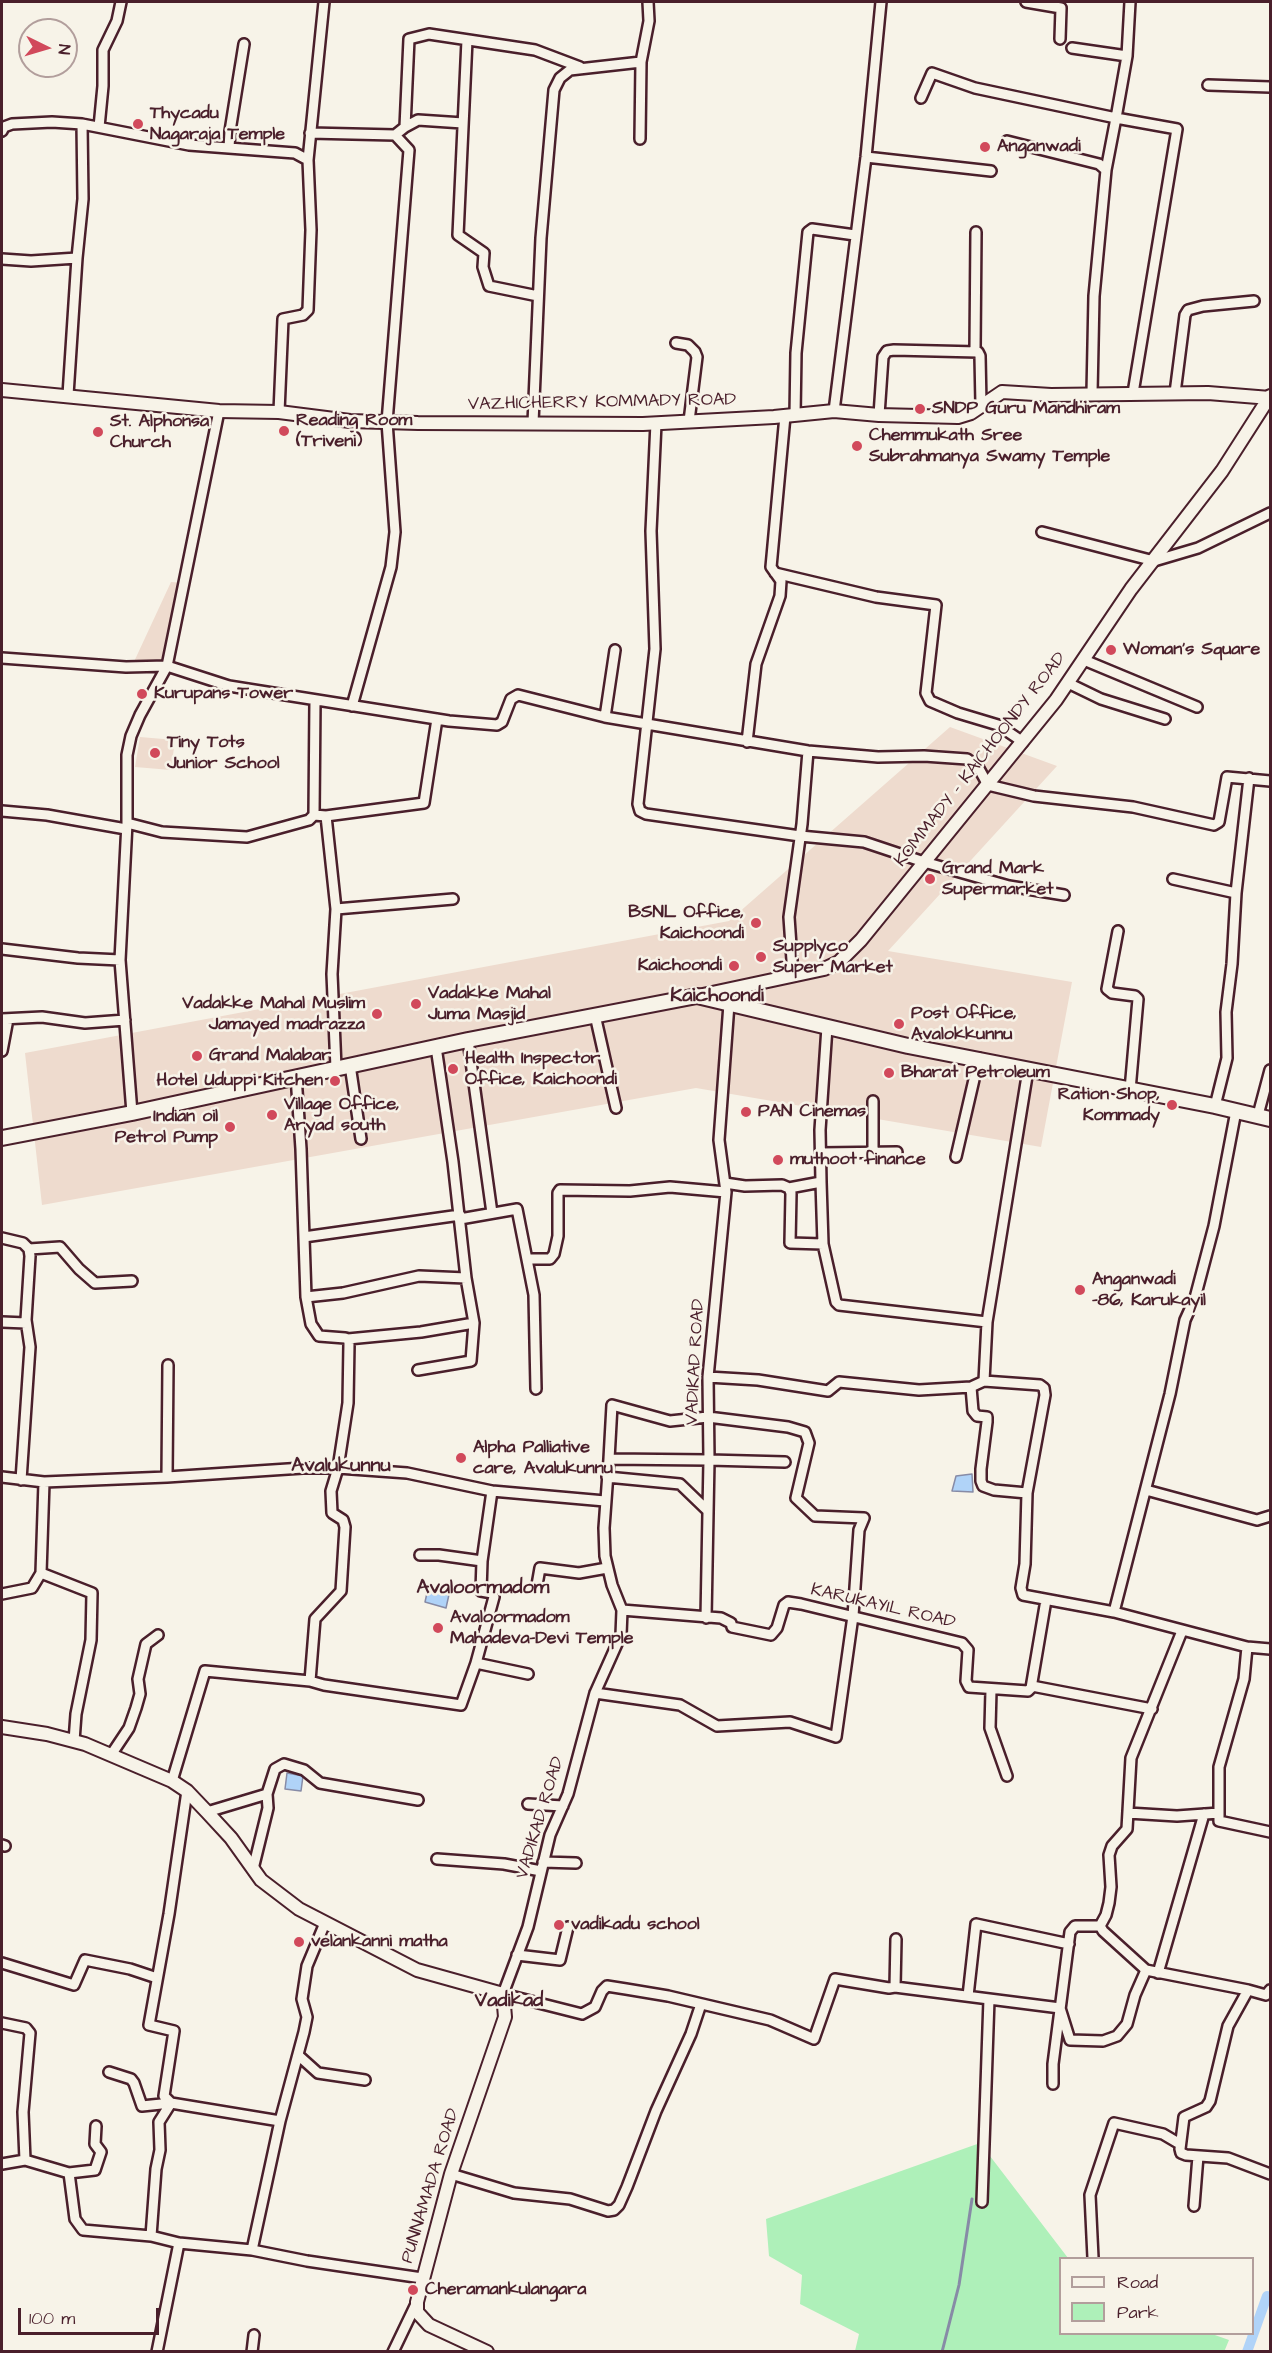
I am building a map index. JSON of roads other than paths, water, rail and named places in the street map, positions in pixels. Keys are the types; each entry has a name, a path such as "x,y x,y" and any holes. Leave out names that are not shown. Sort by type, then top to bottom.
{"main road":[{"name":"VAZHICHERRY KOMMADY ROAD","path":"2,390 219,411 279,412 350,421 532,423 657,423 834,411 879,415 958,417 971,413 1002,392 1051,395 1175,393 1270,397"},
{"name":"KOMMADY - KAICHOONDY ROAD","path":"697,996 824,969 839,962 874,926 1068,683 1131,590 1222,471 1270,397"},
{"path":"2,1138 132,1113 468,1040 697,996 908,1046 980,1058 1028,1070 1264,1117"},
{"path":"2,1727 74,1741 172,1781 187,1791 207,1812 231,1838 261,1880 280,1897 417,1970 503,1994"},
{"name":"PUNNAMADA ROAD","path":"417,2302 451,2174 505,2017 503,1994"},
{"path":"417,2302 417,2312 429,2325 487,2352"}],"street":[{"path":"99,127 104,50 117,21 121,2"},
{"path":"279,412 283,319 303,315 308,310 312,230 308,160 324,2"},
{"path":"640,139 641,62 649,21 648,2"},
{"path":"834,411 866,157 881,2"},
{"path":"1026,2 1061,8 1060,39"},
{"path":"1092,393 1094,296 1106,170 1127,56 1130,2"},
{"path":"405,127 410,39 429,34 535,51 582,68"},
{"path":"467,40 458,235 484,253 483,267 489,286 538,296"},
{"path":"229,148 244,44"},
{"path":"1072,48 1127,56"},
{"path":"532,423 540,238 554,90 560,78 570,70 641,62"},
{"path":"921,98 932,73 975,88 1176,129 1133,393"},
{"path":"1208,84 1270,87"},
{"path":"310,133 395,135 418,120 463,123"},
{"path":"2,131 4,127 12,124 52,122 82,124 167,141 295,153 308,160"},
{"path":"68,395 83,199 82,124"},
{"path":"352,706 391,567 395,532 387,422 409,150 395,135"},
{"path":"1006,141 1099,164 1106,170"},
{"path":"866,157 991,171"},
{"path":"747,742 756,664 780,596 781,582 771,567 773,522 790,415 808,232 812,230 855,235"},
{"path":"976,232 975,350 980,356 981,405"},
{"path":"2,259 31,261 77,258"},
{"path":"1175,393 1185,315 1188,310 1203,306 1254,301"},
{"path":"676,343 688,345 697,357 688,421"},
{"path":"879,415 885,352 975,350"},
{"path":"132,1113 120,960 127,755 131,736 167,666 219,411"},
{"path":"657,423 651,531 655,649 638,804 640,811 646,814 800,836 864,842 1009,886 1064,895"},
{"path":"1042,531 1154,561 1198,548 1270,513"},
{"path":"775,573 876,597 936,605 926,693 930,701 957,714 998,725 1023,742"},
{"path":"605,717 615,650"},
{"path":"2,658 126,667 167,666 229,686 437,719 497,725 502,722 511,699 518,694 605,717 808,752 878,757 924,756 967,759 978,767 988,785 1034,796 1133,807 1214,825 1219,822 1227,777 1270,781"},
{"path":"1084,660 1197,707"},
{"path":"1068,683 1101,699 1165,719"},
{"path":"315,700 315,815"},
{"path":"2,811 47,815 162,832 247,837 309,820 315,815 326,816 424,803 437,719"},
{"path":"793,975 789,917 808,752"},
{"path":"1215,1106 1227,1058 1226,1012 1249,778"},
{"path":"326,816 336,909 332,974 336,1068"},
{"path":"1173,879 1236,893"},
{"path":"336,909 453,899"},
{"path":"1118,931 1107,989 1112,993 1135,996 1138,999 1130,1090"},
{"path":"2,949 78,958 120,960"},
{"name":"VADIKAD ROAD","path":"706,1618 708,1377 726,1188 719,1140 729,1004"},
{"path":"595,1015 616,1108"},
{"path":"2,1051 5,1019 42,1017 85,1023 125,1020"},
{"path":"827,1027 820,1130 821,1182 823,1244 833,1294 839,1305 987,1322"},
{"path":"468,1040 492,1214"},
{"path":"418,1370 471,1361 474,1323 436,1047"},
{"path":"956,1157 980,1058"},
{"path":"350,1065 361,1139"},
{"path":"984,1381 987,1322 1028,1070"},
{"path":"1264,1117 1270,1070"},
{"path":"296,1076 306,1297 311,1324 315,1332 321,1337 348,1339 421,1332 474,1323"},
{"path":"873,1101 873,1152"},
{"path":"1114,1612 1146,1491 1185,1320 1195,1298 1214,1226 1236,1111"},
{"path":"821,1153 897,1152"},
{"path":"528,1259 550,1259 554,1254 558,1236 558,1193 560,1190 630,1191 670,1187 726,1188 782,1185 789,1188 821,1182"},
{"path":"789,1188 791,1192 790,1244 823,1244"},
{"path":"304,1238 518,1209 534,1305 536,1389"},
{"path":"2,1238 23,1243 29,1249 26,1323 30,1347 21,1480"},
{"path":"29,1249 60,1247 95,1283 132,1281"},
{"path":"306,1297 343,1293 419,1276 466,1278"},
{"path":"2,1322 26,1323"},
{"path":"310,1681 315,1618 341,1591 345,1527 343,1520 333,1513 332,1491 348,1403 348,1339"},
{"path":"167,1477 168,1365"},
{"path":"708,1377 758,1380 828,1391 839,1382 919,1390 972,1387 984,1381 1040,1385 1044,1388 1046,1395 1027,1493 1025,1564 1021,1588 1023,1596 1114,1612 1247,1647 1270,1649"},
{"path":"972,1387 973,1411 977,1416 987,1418 981,1469 983,1486 994,1490 1027,1493"},
{"name":"VADIKAD ROAD","path":"503,1994 528,1927 549,1835 568,1794 595,1694 621,1635 622,1610 606,1568 604,1528 612,1405 670,1421 708,1417"},
{"path":"595,1694 680,1705 717,1725 790,1722 836,1737 853,1616 859,1530 864,1518 815,1516 796,1498 809,1443 805,1432 788,1427 708,1417"},
{"path":"609,1459 785,1462"},
{"path":"2,1477 44,1482 338,1468 407,1473 492,1491 605,1501"},
{"path":"607,1477 680,1484 708,1512"},
{"path":"2,1594 32,1588 41,1573 44,1482"},
{"path":"172,1781 205,1671 310,1681 461,1705 476,1663 494,1597 492,1593 481,1590 482,1561 492,1491"},
{"path":"1146,1491 1257,1520 1270,1516"},
{"path":"420,1555 439,1555 482,1561"},
{"path":"537,1585 540,1568 579,1573 606,1568"},
{"path":"41,1573 92,1593 91,1640 76,1714 74,1741"},
{"path":"1046,1600 1032,1686 1152,1709"},
{"name":"KARUKAYIL ROAD","path":"622,1610 721,1618 731,1623 732,1627 771,1635 777,1628 784,1605 788,1602 962,1643 968,1650 967,1685 973,1689 1028,1691 1032,1686"},
{"path":"1100,1926 1109,1903 1111,1887 1109,1855 1112,1846 1127,1829 1131,1758 1182,1631"},
{"path":"111,1755 129,1728 141,1694 138,1679 146,1644 158,1635"},
{"path":"1247,1647 1244,1679 1219,1767 1219,1821 1270,1832"},
{"path":"476,1663 528,1674"},
{"path":"991,1690 990,1728 1007,1776"},
{"path":"253,1869 268,1808 267,1794 275,1769 284,1764 304,1770 320,1783 418,1800"},
{"path":"171,2103 164,2096 174,2031 149,2025 169,1914 187,1791"},
{"path":"207,1812 267,1794"},
{"path":"528,1804 562,1806"},
{"path":"1128,1814 1177,1816 1219,1814"},
{"path":"1158,1972 1204,1814"},
{"path":"437,1859 542,1867 576,1863"},
{"path":"252,2250 280,2121 307,2017 302,1999 307,1966 325,1923"},
{"path":"968,1996 976,1924 1069,1944"},
{"path":"1053,2084 1070,1932 1075,1926 1100,1926"},
{"path":"1100,1926 1102,1931 1146,1970 1266,1995 1270,1990"},
{"path":"517,1955 560,1960 568,1927"},
{"path":"896,1939 896,1987"},
{"path":"2,1963 74,1985 86,1960 130,1969 157,1978"},
{"path":"1060,2008 1070,2040 1103,2041 1117,2036 1127,2024 1135,1995 1146,1970"},
{"path":"503,1994 582,2014 595,2007 602,1991 607,1986 668,1996 770,2020 814,2039 835,1979 889,1988 896,1987 1060,2008"},
{"path":"1248,1990 1228,2026 1210,2101 1206,2107 1184,2117 1181,2153 1228,2158 1270,2174"},
{"path":"982,2202 988,1999"},
{"path":"451,2174 514,2193 568,2199 608,2211 614,2210 619,2205 627,2187 656,2110 691,2034 701,2004"},
{"path":"2,2023 26,2028 30,2033 22,2112 25,2160"},
{"path":"298,2055 318,2073 365,2080"},
{"path":"109,2072 131,2079 142,2106 171,2103 280,2121"},
{"path":"151,2236 156,2169 160,2150 159,2122 171,2103"},
{"path":"1093,2257 1090,2195 1114,2123 1163,2134 1180,2144"},
{"path":"2,2164 25,2160 69,2173 95,2170 101,2152 95,2144 96,2126"},
{"path":"1194,2206 1198,2156"},
{"path":"69,2173 75,2219 83,2230 151,2236 179,2243 252,2250 306,2261 422,2278"},
{"path":"157,2352 179,2243"},
{"path":"393,2352 417,2302"},
{"path":"252,2352 254,2335"}],"water":[{"path":"972,1474 973,1492 952,1491 956,1476"},
{"path":"429,1584 450,1590 446,1608 425,1602"},
{"path":"287,1773 303,1776 301,1791 285,1789"}],"waterway":[{"path":"942,2352 959,2285 972,2199"},
{"path":"1254,2332 1267,2296"},
{"path":"1247,2352 1253,2335"}],"place":[{"name":"Thycadu Nagaraja Temple","path":"138,124"},
{"name":"Anganwadi","path":"985,147"},
{"name":"SNDP Guru Mandhiram","path":"920,409"},
{"name":"Reading Room (Triveni)","path":"284,431"},
{"name":"St. Alphonsa Church","path":"98,432"},
{"name":"Chemmukath Sree Subrahmanya Swamy Temple","path":"857,446"},
{"name":"Woman's Square","path":"1111,650"},
{"name":"Kurupans Tower","path":"142,694"},
{"name":"Tiny Tots Junior School","path":"155,753"},
{"name":"Grand Mark Supermarket","path":"930,879"},
{"name":"BSNL Office, Kaichoondi","path":"756,923"},
{"name":"Supplyco Super Market","path":"761,957"},
{"name":"Kaichoondi","path":"734,966"},
{"name":"Vadakke Mahal Juma Masjid","path":"416,1004"},
{"name":"Vadakke Mahal Muslim Jamayed madrazza","path":"377,1014"},
{"name":"Post Office, Avalokkunnu","path":"899,1024"},
{"name":"Grand Malabar","path":"197,1056"},
{"name":"Health Inspector Office, Kaichoondi","path":"453,1069"},
{"name":"Bharat Petroleum","path":"889,1073"},
{"name":"Hotel Uduppi Kitchen","path":"335,1081"},
{"name":"Ration Shop, Kommady","path":"1172,1105"},
{"name":"PAN Cinemas","path":"746,1112"},
{"name":"Village Office, Aryad south","path":"272,1115"},
{"name":"Indian oil Petrol Pump","path":"230,1127"},
{"name":"muthoot finance","path":"778,1160"},
{"name":"Anganwadi -86, Karukayil","path":"1080,1290"},
{"name":"Alpha Palliative care, Avalukunnu","path":"461,1458"},
{"name":"Avaloormadom Mahadeva-Devi Temple","path":"438,1628"},
{"name":"vadikadu school","path":"559,1925"},
{"name":"velankanni matha","path":"299,1942"},
{"name":"Cheramankulangara","path":"413,2290"}],"district":[{"name":"Kaichoondi","path":"717,997"},
{"name":"Avalukunnu","path":"341,1467"},
{"name":"Avaloormadom","path":"483,1589"},
{"name":"Vadikad","path":"509,2002"}]}
